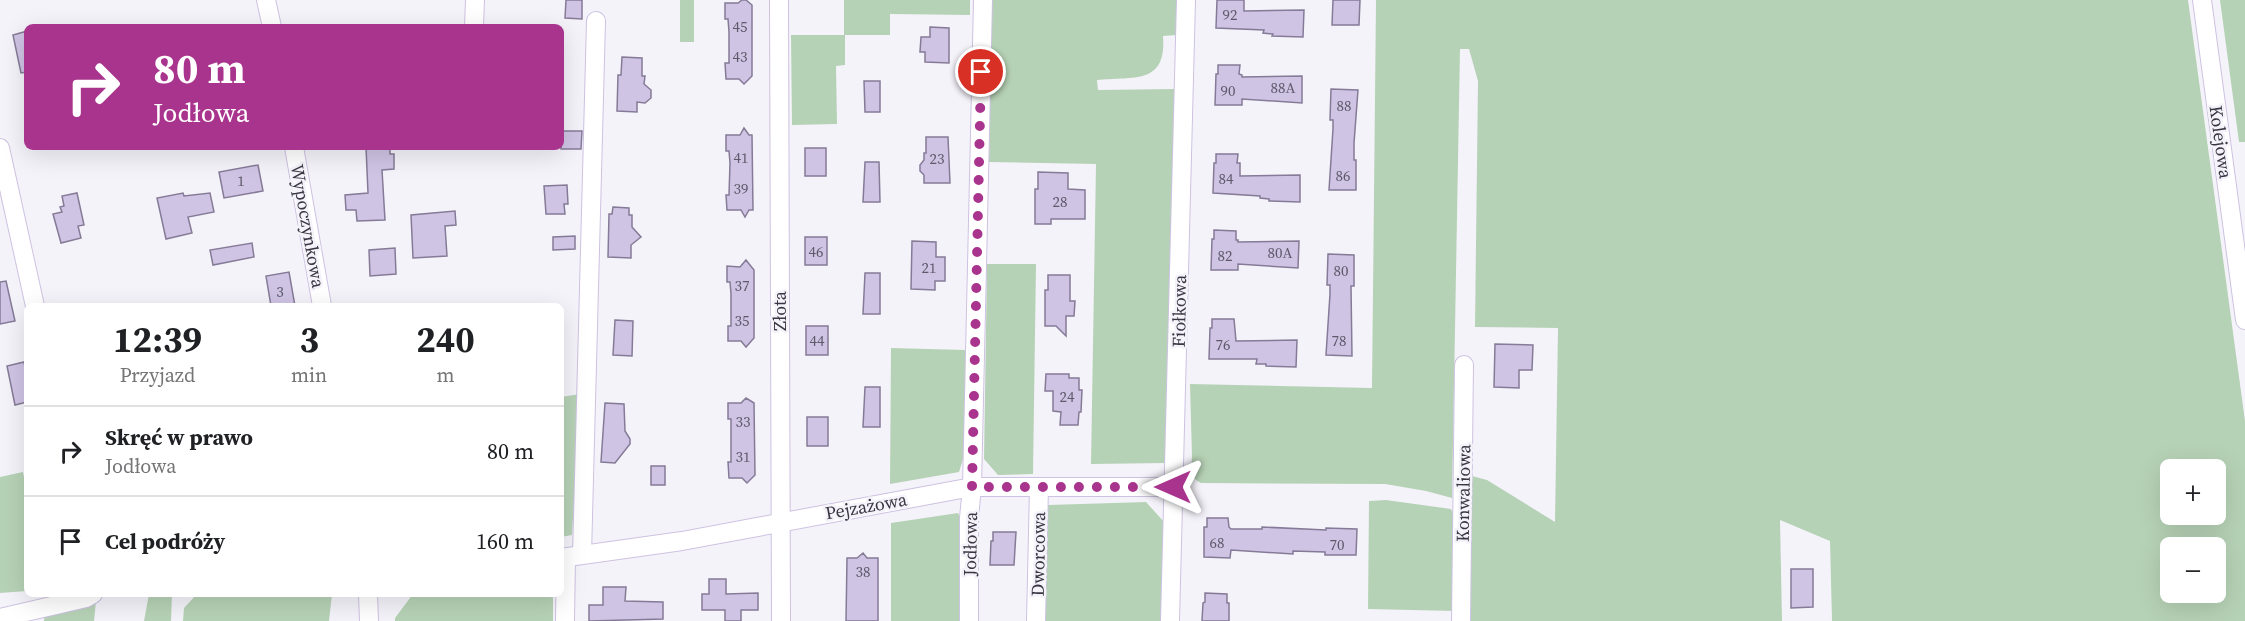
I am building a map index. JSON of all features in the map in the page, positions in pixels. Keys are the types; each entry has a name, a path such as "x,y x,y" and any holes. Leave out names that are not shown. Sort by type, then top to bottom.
{"street":[{"path":"266,0 271,24"},
{"path":"474,24 475,0"},
{"name":"Złota","path":"779,0 781,621"},
{"name":"Jodłowa","path":"969,621 969,518 972,487 983,0"},
{"name":"Fiołkowa","path":"1170,621 1186,0"},
{"name":"Kolejowa","path":"2202,0 2245,320"},
{"path":"565,621 596,21"},
{"path":"0,148 34,303"},
{"name":"Wypoczynkowa","path":"295,150 321,303"},
{"name":"Konwaliowa","path":"1461,621 1464,365"},
{"name":"Pejzażowa","path":"570,557 682,541 972,487 1173,487"},
{"name":"Dworcowa","path":"1036,621 1040,487"},
{"path":"0,618 84,597"},
{"path":"368,597 369,621"}],"green space":[{"path":"680,0 694,0 694,42 680,42"},
{"path":"844,0 970,0 970,15 890,14 890,35 845,35 845,65 836,66 837,124 792,125 791,35 844,35"},
{"path":"992,0 1178,0 1177,35 1163,36 1163,52 1153,71 1134,78 1097,80 1098,90 1175,89 1166,463 1091,464 1096,164 989,162"},
{"path":"1376,0 2188,0 2245,421 2245,621 1832,621 1830,541 1780,520 1782,621 1468,621 1472,476 1487,480 1555,522 1558,328 1475,327 1478,81 1469,49 1460,49 1452,498 1385,484 1201,483 1191,473 1190,384 1372,388"},
{"path":"2220,0 2245,0 2245,142 2239,142"},
{"path":"987,264 1036,264 1033,474 998,475 984,459"},
{"path":"891,348 966,350 964,456 959,472 890,484"},
{"path":"580,394 572,535 564,536 564,397"},
{"path":"23,472 24,591 0,593 0,477"},
{"path":"1386,500 1451,509 1455,517 1454,611 1368,609 1369,501"},
{"path":"1146,502 1165,523 1163,621 1044,621 1048,505"},
{"path":"958,513 963,525 962,621 891,621 891,523"},
{"path":"148,597 172,597 171,621 144,621"},
{"path":"194,597 332,597 329,621 183,621 184,608"},
{"path":"411,597 553,597 553,621 395,621"},
{"path":"96,601 94,621 44,621 45,610"}],"building":[{"path":"566,0 582,0 582,19 565,18"},
{"path":"742,0 752,5 752,76 744,84 739,79 726,79 725,63 729,63 729,32 728,19 725,19 725,3 738,3"},
{"path":"1217,0 1244,0 1244,11 1304,10 1303,37 1272,36 1273,34 1263,33 1264,30 1216,28"},
{"path":"1333,0 1360,0 1359,25 1332,25"},
{"path":"930,27 949,28 949,63 925,62 925,52 920,52 921,37 930,37"},
{"path":"24,32 24,72 21,73 13,35"},
{"path":"622,57 642,58 644,84 651,90 651,98 645,103 637,102 637,112 617,111 618,75 621,75"},
{"path":"1218,65 1240,65 1239,74 1242,77 1302,76 1302,103 1242,99 1242,105 1215,105"},
{"path":"864,81 880,81 880,112 865,112"},
{"path":"1331,89 1358,90 1354,143 1356,190 1329,190 1333,129 1333,120 1330,120"},
{"path":"744,128 749,135 752,135 753,210 749,210 745,217 741,210 727,210 726,195 729,195 730,163 729,151 726,151 726,135 740,135"},
{"path":"564,131 582,131 581,149 564,149"},
{"path":"926,137 948,137 950,183 924,183 920,165 926,153"},
{"path":"805,148 826,148 826,176 805,176"},
{"path":"366,150 390,150 390,154 394,154 394,169 382,170 385,220 357,221 356,210 346,210 345,195 368,193"},
{"path":"1216,154 1238,154 1237,163 1240,163 1240,176 1300,175 1300,202 1269,201 1260,196 1213,193"},
{"path":"865,162 879,162 880,202 863,202"},
{"path":"258,165 263,191 224,198 219,172"},
{"path":"1038,172 1068,173 1068,189 1085,190 1085,219 1051,219 1051,224 1035,224 1035,189 1038,189"},
{"path":"567,185 568,204 564,204 565,214 546,214 544,186"},
{"path":"77,193 84,225 78,226 81,238 61,243 53,214 62,212 60,207 64,206 62,196"},
{"path":"183,193 184,196 210,193 214,212 188,217 192,233 166,239 157,198"},
{"path":"613,207 629,208 629,215 632,215 632,227 641,237 631,245 631,258 608,257 609,214 612,214"},
{"path":"455,211 456,225 445,226 447,256 413,258 411,215"},
{"path":"1214,230 1236,231 1238,242 1299,241 1298,268 1238,264 1238,270 1211,270"},
{"path":"575,236 575,249 553,250 553,237"},
{"path":"805,237 827,237 827,265 805,265"},
{"path":"912,241 936,242 936,257 945,257 945,281 935,281 935,290 911,289"},
{"path":"252,243 254,257 213,265 210,250"},
{"path":"395,248 396,274 370,276 369,250"},
{"path":"1328,254 1354,255 1354,286 1351,286 1352,356 1326,355 1330,294 1330,285 1327,285"},
{"path":"746,260 754,270 754,338 746,347 741,341 728,341 728,326 731,326 731,294 730,282 727,282 727,266 740,267"},
{"path":"289,272 294,303 270,303 266,276"},
{"path":"865,273 880,273 880,314 863,314"},
{"path":"1048,275 1070,275 1070,301 1075,301 1074,316 1066,316 1066,336 1056,326 1045,326 1045,290 1048,290"},
{"path":"6,281 15,321 0,324 0,282"},
{"path":"1212,319 1234,319 1236,341 1297,340 1296,367 1256,364 1257,359 1209,359"},
{"path":"615,320 633,321 632,356 613,355"},
{"path":"806,326 828,326 828,355 806,355"},
{"path":"1495,344 1533,345 1532,370 1519,370 1519,388 1494,387"},
{"path":"24,362 24,403 15,405 7,366"},
{"path":"1046,374 1069,374 1069,378 1079,378 1079,390 1082,390 1078,425 1060,425 1061,412 1053,411 1053,391 1045,391"},
{"path":"865,387 880,387 880,427 863,427"},
{"path":"746,398 754,403 755,475 747,483 742,478 729,478 728,462 731,462 731,419 728,419 728,403 741,403"},
{"path":"605,403 624,404 625,431 630,439 630,444 615,463 601,462"},
{"path":"807,417 828,417 828,446 807,446"},
{"path":"651,466 665,466 665,485 651,485"},
{"path":"1207,518 1228,518 1231,529 1262,529 1262,527 1357,529 1356,555 1231,550 1230,558 1204,557 1204,527 1207,527"},
{"path":"993,532 1016,532 1014,565 990,565"},
{"path":"863,553 867,558 878,558 878,621 846,621 847,558 857,558"},
{"path":"1791,569 1813,569 1813,607 1791,608"},
{"path":"709,579 726,579 726,594 758,593 758,610 741,610 741,621 725,621 725,610 702,610 702,594 709,594"},
{"path":"603,587 626,587 625,601 663,602 663,619 589,621 589,605 603,605"},
{"path":"1205,593 1227,594 1229,621 1202,621"}],"route":[{"path":"981,72 972,487 1173,487"}]}
